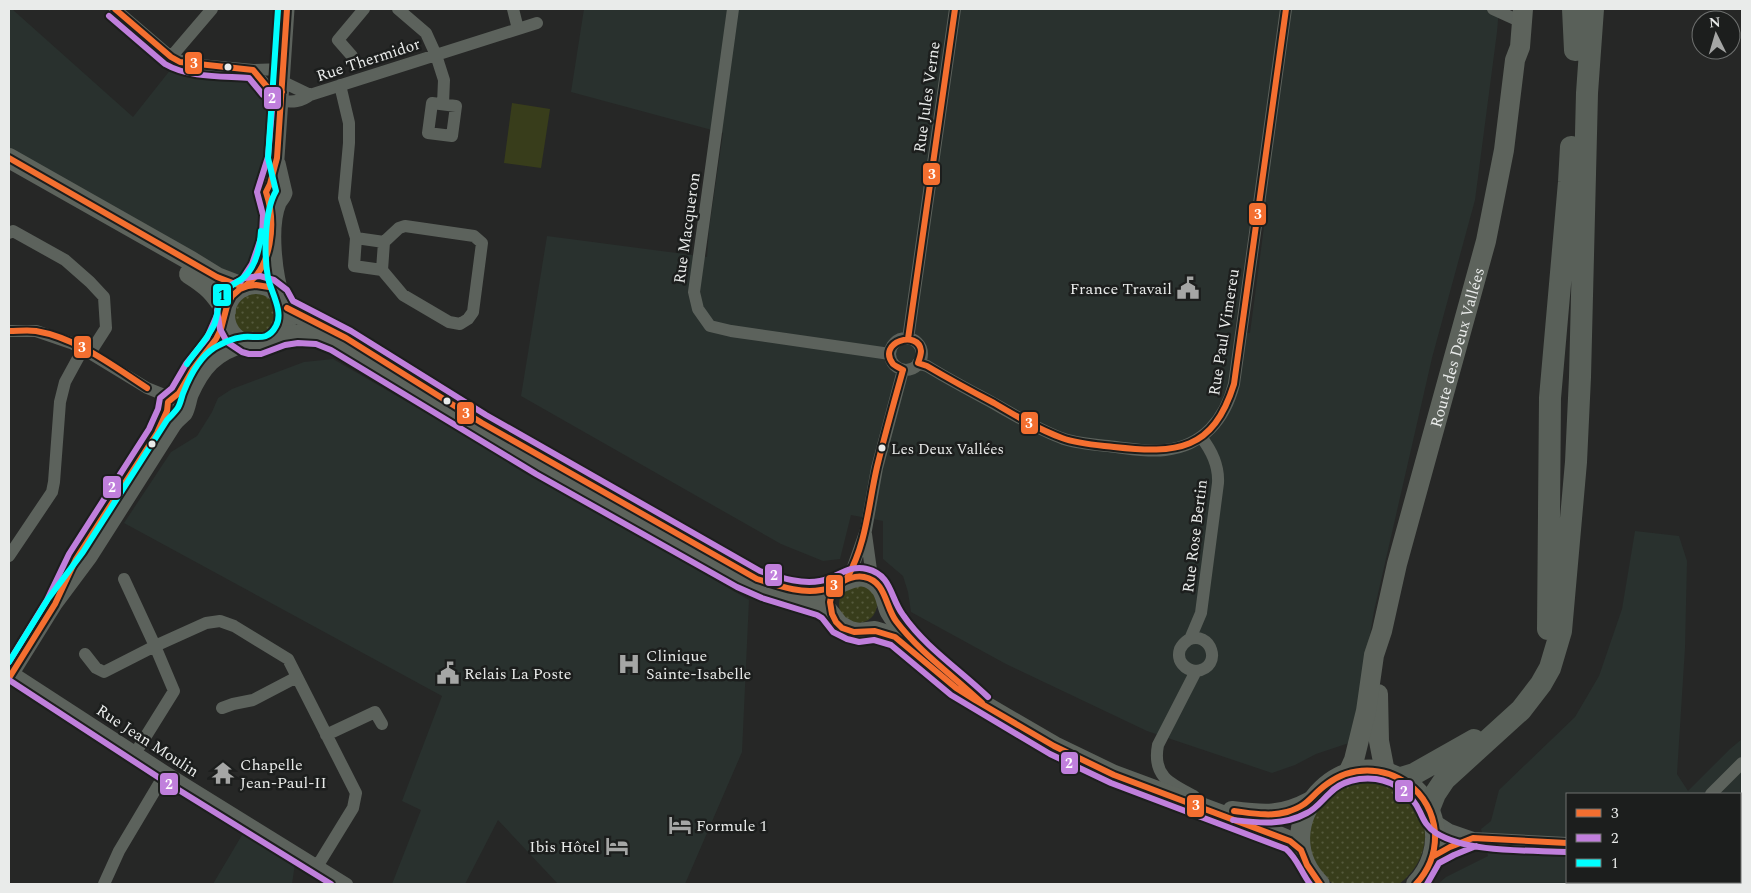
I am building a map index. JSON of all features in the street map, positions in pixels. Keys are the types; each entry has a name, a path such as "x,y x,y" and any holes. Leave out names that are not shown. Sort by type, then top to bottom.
{"highway":[{"path":"1393,775 1414,774 1466,746 1487,730 1528,691 1537,678 1546,652 1550,398 1569,182 1574,50 1573,9"},
{"path":"1574,50 1579,9"},
{"path":"1586,9 1588,68"},
{"path":"1431,814 1435,794 1446,779 1521,710 1541,684 1550,668 1561,631 1577,452 1588,68 1593,9"}],"main road":[{"name":"Route des Deux Vallées","path":"1348,772 1354,760 1366,711 1374,655 1382,631 1397,564 1486,241 1504,150 1515,60 1520,47 1518,12"},
{"path":"9,158 191,261 217,278 245,286 256,284 271,288 285,303 346,338 482,424 704,547 744,572 771,583 796,589 820,590 856,576 876,582 882,589 896,622 982,703"},
{"path":"9,172 186,271 208,286 218,297 231,334 245,344 254,347 263,346 279,337 287,323 285,303"},
{"path":"225,314 231,297 245,286"},
{"path":"279,337 300,334 321,337 348,349 540,466 707,561 754,586 821,607 846,630 859,633 875,627 881,621 886,610 886,601"},
{"path":"834,618 830,602 834,590 843,581"},
{"path":"867,631 895,637 956,688 1054,746 1114,775 1153,791 1200,806 1290,841 1304,866 1320,884"},
{"name":"Route des Deux Vallées","path":"1382,631 1378,717 1379,747 1393,775"},
{"path":"1304,866 1301,828 1311,801 1327,784 1348,772 1364,770 1393,775 1416,790 1431,814 1435,841 1426,874"},
{"path":"1200,806 1221,810 1273,814 1285,812 1311,801"}],"street":[{"path":"115,9 171,58 189,64 253,70 282,86"},
{"path":"171,58 212,9"},
{"path":"285,303 277,276 275,259 275,192 287,9"},
{"path":"352,56 338,40 364,9"},
{"path":"398,9 426,33 436,55"},
{"path":"513,9 518,29"},
{"name":"Rue Macqueron","path":"733,9 694,292 698,309 710,326 730,331 890,354"},
{"name":"Rue Jules Verne","path":"908,339 955,9"},
{"name":"Rue Paul Vimereu","path":"918,363 927,366 1038,428 1066,440 1147,450 1164,450 1178,448 1201,437 1212,429 1231,396 1234,384 1286,9"},
{"path":"1493,9 1518,12"},
{"name":"Rue Thermidor","path":"282,86 291,102 303,100 310,95 340,85 537,23"},
{"name":"Rue Thermidor","path":"436,55 444,80 443,104"},
{"path":"253,70 268,88 282,86"},
{"path":"340,85 349,123 344,198 356,238 354,266 382,270 403,295 450,322 460,324 468,319 473,312 482,243 474,236 405,226 399,228 384,242 382,270"},
{"name":"Rue Thermidor","path":"282,86 310,95"},
{"path":"245,286 262,266 269,242 270,204 275,192"},
{"path":"9,233 14,231 65,260 90,282 104,297 106,328 65,382 60,402 52,492 9,556"},
{"path":"356,238 384,242"},
{"path":"10,674 55,604 76,559 175,406 193,369 214,343 223,325 225,314"},
{"path":"9,330 36,331 87,351 175,406"},
{"path":"908,339 916,343 921,350 921,355 918,363 909,370 903,370 893,364 890,354 891,348 898,341 908,339"},
{"path":"175,406 198,383 211,363 224,352 245,344"},
{"path":"843,581 853,567 866,530 877,468 903,370"},
{"name":"Rue Rose Bertin","path":"1201,437 1213,455 1219,475 1201,613 1204,641"},
{"path":"866,530 871,570 876,582"},
{"path":"124,579 174,691 136,752"},
{"name":"Rue Rose Bertin","path":"1190,639 1201,613"},
{"path":"85,654 96,668 104,672 206,623 220,621 234,626 288,659 356,793 353,808 318,865"},
{"path":"1190,639 1204,641 1211,650 1212,659 1206,668 1196,671 1186,668 1179,655 1182,645 1190,639"},
{"path":"1196,671 1158,744 1156,759 1161,774 1170,783 1221,810"},
{"name":"Rue Jean Moulin","path":"10,674 347,884"},
{"path":"222,708 253,700 297,677"},
{"path":"326,735 375,712 382,724"},
{"path":"1712,793 1742,763"},
{"path":"104,884 119,851 166,772"},
{"path":"1431,814 1450,830 1473,838 1566,843"},
{"path":"1426,874 1450,846 1473,838"}],"shaded area":[{"path":"9,9 12,9 133,117 171,69 278,85 255,267 225,289 9,165"},
{"path":"584,9 1499,9 1475,200 1432,358 1374,611 1352,742 1316,754 1295,765 1272,773 1147,731 1006,664 911,612 903,576 883,559 883,521 851,515 840,559 823,561 781,544 521,396 547,236 707,257 709,229 723,133 571,92","holes":["1253,203 1267,204 1250,333 1235,331"]},
{"path":"333,359 749,600 742,752 685,884 558,884 498,820 465,884 392,884 421,810 402,801 442,696 124,523 171,452 197,436 212,412 218,398 232,389 304,362"},
{"path":"1635,531 1679,536 1687,561 1685,648 1677,774 1688,791 1742,739 1742,884 1438,884 1446,877 1488,856 1481,829 1491,821 1499,790 1575,717 1599,676 1622,609"},
{"path":"245,830 296,857 292,884 213,884"}],"green space":[{"path":"512,103 550,109 541,168 504,163"},
{"path":"256,290 265,292 273,297 278,305 280,314 278,323 273,331 265,336 256,338 247,336 239,331 234,323 232,314 234,305 239,297 247,292"},
{"path":"858,585 871,591 877,604 871,617 858,623 845,617 839,604 845,591"},
{"path":"1370,775 1412,797 1422,816 1424,827 1425,838 1420,859 1408,877 1399,884 1333,884 1314,865 1307,831 1327,790"}],"transit line":[{"name":"3","path":"115,9 171,57 180,62 253,70 268,88 282,92"},
{"name":"1","path":"9,662 48,599 83,552 167,420 175,412 196,367 214,348 239,338 269,335 276,326 279,315 268,278 266,234 269,210 276,191 268,158 278,9"},
{"name":"3","path":"9,158 217,277 243,287 261,269 270,244 271,217 266,192 277,158 287,9"},
{"name":"3","path":"908,339 955,9"},
{"name":"3","path":"903,370 893,364 889,356 890,350 894,344 900,341 913,341 919,344 921,351 918,363 927,366 1036,426 1074,442 1156,450 1174,448 1190,443 1203,435 1215,423 1225,406 1234,384 1286,9"},
{"name":"2","path":"109,16 165,64 174,69 195,74 249,78 263,95 273,98 268,157 257,192 263,215 262,235 252,264 241,281"},
{"name":"1","path":"187,364 214,325 222,295 229,287 243,278 254,263 260,244 261,231"},
{"name":"2","path":"988,697 943,658 912,627 903,615 886,582 875,572 854,568 820,581 805,582 790,580 760,571 486,415 351,331 293,301 287,290 274,280 260,276 245,278 232,284 222,295 217,310 220,329 227,342 242,352 261,354 285,345 298,343 316,344 331,350 536,474 737,587 762,598 817,615 822,618 833,632 847,639 859,642 874,640 891,645 951,695 1050,754 1111,783 1286,849 1310,884"},
{"name":"3","path":"9,678 55,604 76,559 157,433 167,411 168,402 179,393 193,369 216,339 232,296 240,289 248,286 269,287"},
{"name":"3","path":"287,308 346,338 482,423 757,579 805,591 826,589 853,577 871,579 881,589 892,615 905,633 982,703"},
{"name":"2","path":"9,662 47,600 69,554 149,429 158,409 160,398 172,388 186,364 207,338 217,315"},
{"name":"3","path":"9,331 36,331 66,340 108,362 147,388"},
{"name":"3","path":"847,578 863,537 877,467 903,370"},
{"name":"3","path":"847,578 832,593 830,602 832,614 842,628 854,632 875,631 895,637 956,688 975,700 1054,746 1114,775 1290,841 1301,850 1307,865 1320,884"},
{"name":"2","path":"9,680 161,779 331,884"},
{"name":"3","path":"1234,811 1254,814 1287,812 1301,806 1321,788 1336,778 1357,771 1378,771 1398,778 1419,793 1427,805 1435,832 1433,854 1425,873 1416,884"},
{"name":"2","path":"1233,820 1262,823 1289,820 1311,811 1340,785 1357,779 1376,779 1390,783 1408,794 1430,828 1449,839 1464,844 1499,849 1566,852"},
{"name":"3","path":"1432,857 1450,847 1473,838 1566,843"},
{"name":"2","path":"1427,884 1439,863 1476,846"}],"place":[{"name":"France Travail","path":"1188,288"},
{"name":"Les Deux Vallées","path":"882,448"},
{"name":"Clinique Sainte-Isabelle","path":"629,664"},
{"name":"Relais La Poste","path":"448,673"},
{"name":"Chapelle Jean-Paul-II","path":"223,773"},
{"name":"Formule 1","path":"680,825"},
{"name":"Ibis Hôtel","path":"617,846"}]}
